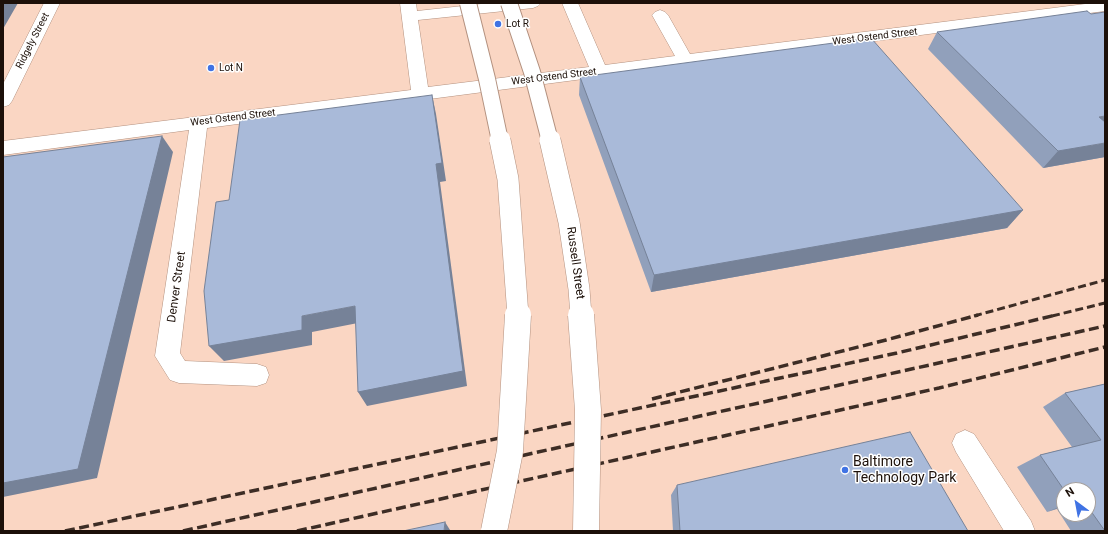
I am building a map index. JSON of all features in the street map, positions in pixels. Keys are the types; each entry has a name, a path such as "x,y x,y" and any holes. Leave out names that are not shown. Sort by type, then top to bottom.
{"street":[{"name":"Ridgely Street","path":"3,100 52,3"},
{"path":"468,3 487,79 508,180 518,311 510,451 494,531"},
{"name":"Russell Street","path":"509,3 532,72 555,159 569,222 579,290 588,410 586,531"},
{"path":"420,93 409,9 533,3"},
{"path":"570,3 599,71"},
{"name":"West Ostend Street","path":"3,148 420,93 928,30 1105,6"},
{"path":"660,15 685,60"},
{"name":"Denver Street","path":"199,122 167,356 179,372 257,375"},
{"path":"965,443 1020,531"}],"building":[{"path":"1087,11 1091,14 1105,12 1105,116 1099,117 1105,122 1105,143 1058,151 937,32"},
{"path":"871,38 1023,210 654,275 580,77"},
{"path":"432,95 442,163 436,164 463,371 358,392 355,306 302,316 302,330 209,346 204,291 216,202 229,200 240,120"},
{"path":"162,136 78,469 3,483 3,157"},
{"path":"1105,384 1105,531 1096,518 1096,482 1059,482 1040,455 1101,440 1065,393"},
{"name":"Baltimore Technology Park","path":"910,432 968,531 680,531 677,485"},
{"path":"445,522 444,531 403,531"}],"railway":[{"path":"974,316 1105,280"},
{"path":"1052,316 1105,303"},
{"path":"652,399 886,340 978,315"},
{"path":"65,531 897,353 1056,315"},
{"path":"183,531 1105,326"},
{"path":"297,531 939,388 1105,347"}],"place":[{"name":"Lot R","path":"498,24"},
{"name":"Lot N","path":"211,68"},
{"name":"Baltimore Technology Park","path":"845,470"}]}
